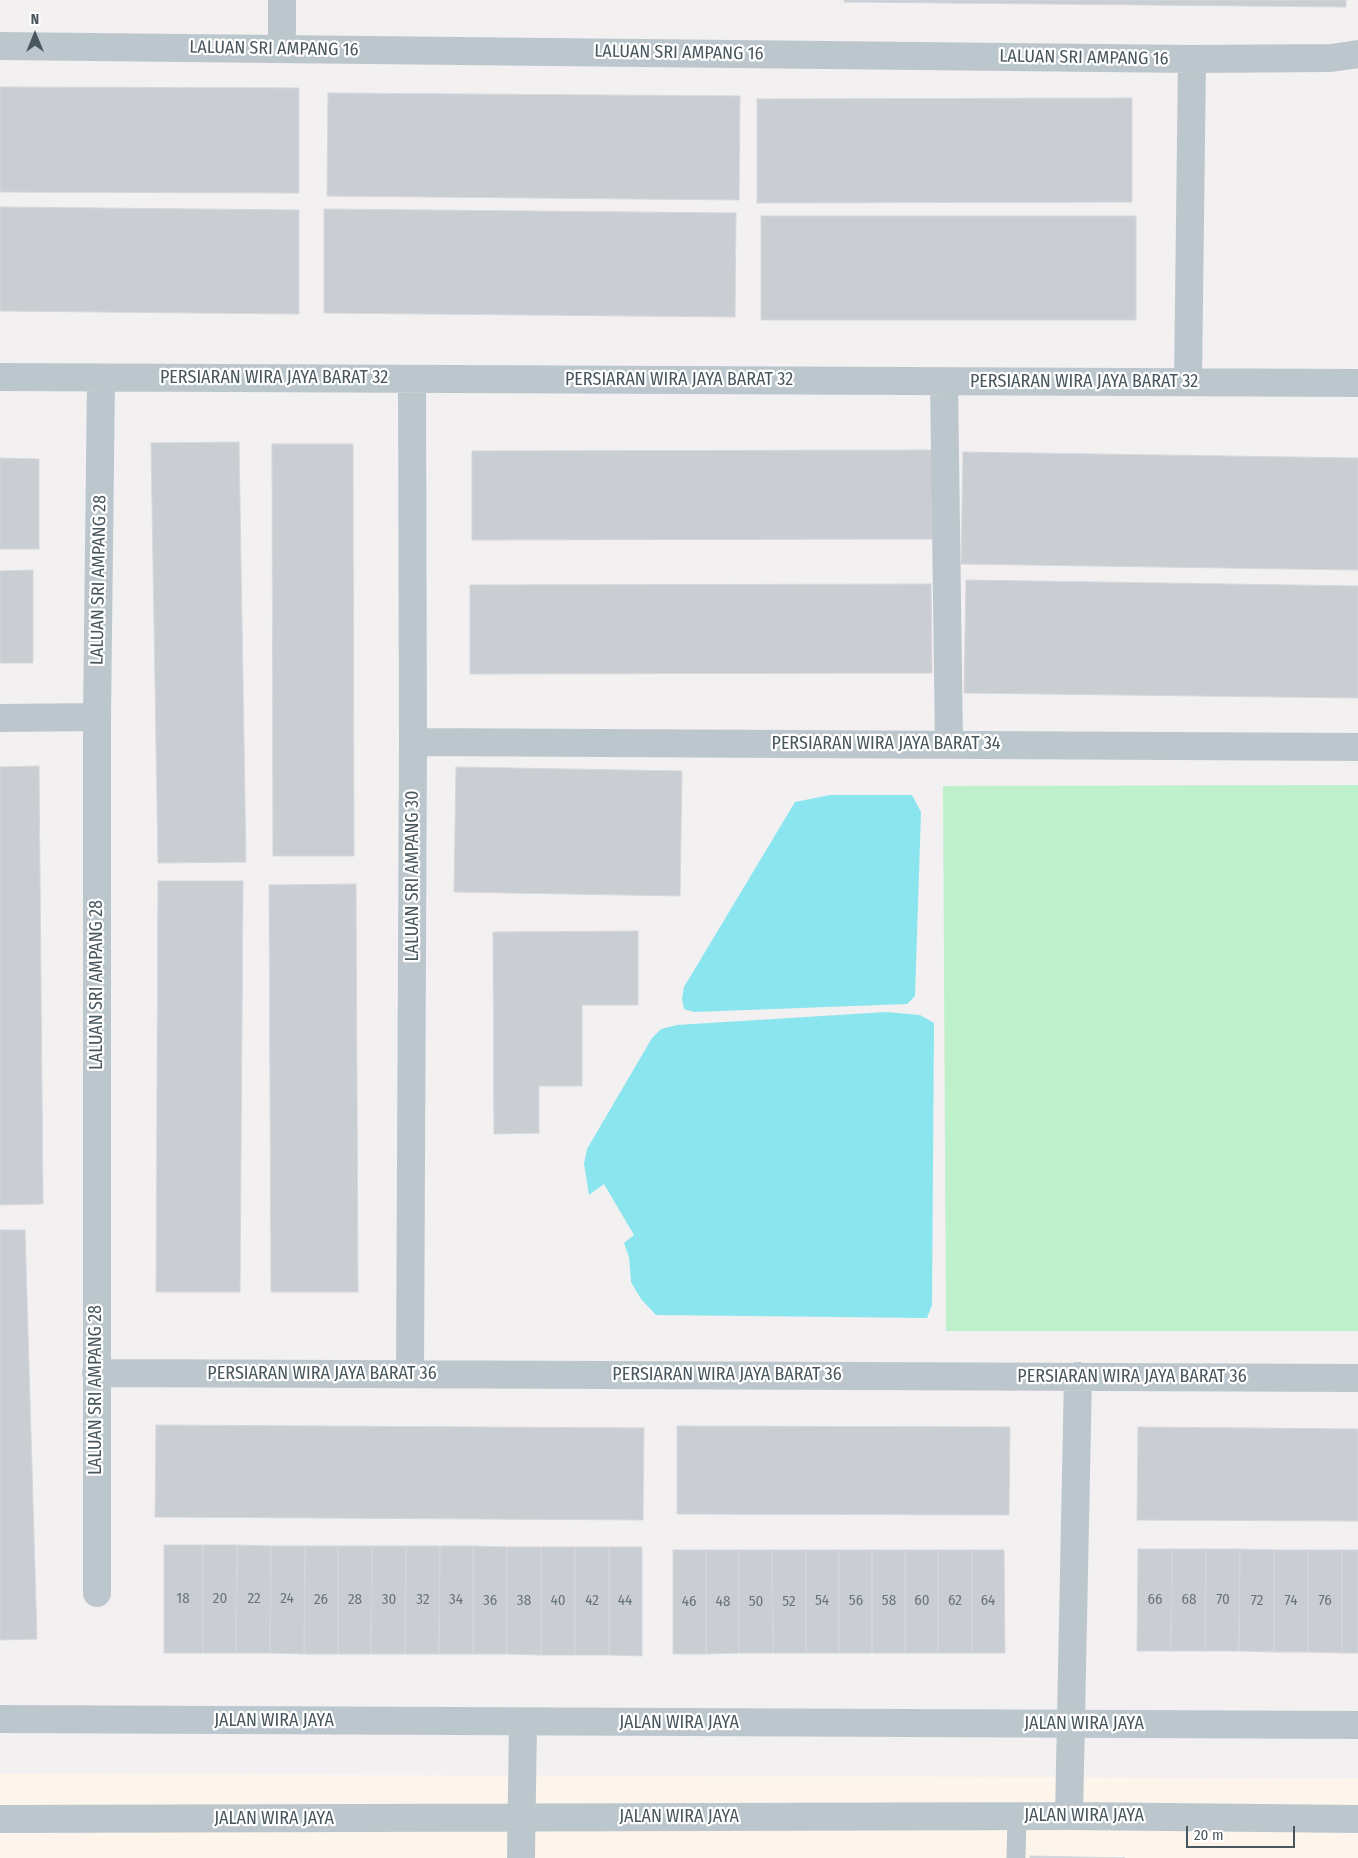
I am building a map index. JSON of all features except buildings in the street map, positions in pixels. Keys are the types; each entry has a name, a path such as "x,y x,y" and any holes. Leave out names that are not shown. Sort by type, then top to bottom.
{"street":[{"path":"282,0 282,48"},
{"name":"LALUAN SRI AMPANG 16","path":"0,46 1192,59 1331,58 1358,54"},
{"path":"1188,382 1192,59"},
{"name":"PERSIARAN WIRA JAYA BARAT 32","path":"0,377 1358,383"},
{"name":"LALUAN SRI AMPANG 28","path":"97,1593 97,717 101,378"},
{"name":"LALUAN SRI AMPANG 30","path":"410,1374 413,742 412,379"},
{"path":"944,381 949,744"},
{"path":"0,718 97,717"},
{"name":"PERSIARAN WIRA JAYA BARAT 34","path":"413,742 1358,747"},
{"name":"PERSIARAN WIRA JAYA BARAT 36","path":"96,1373 1358,1378"},
{"path":"1069,1816 1078,1376"},
{"name":"JALAN WIRA JAYA","path":"0,1719 1358,1725"},
{"path":"521,1858 523,1722"},
{"name":"JALAN WIRA JAYA","path":"0,1819 1016,1816 1358,1819"}],"lane":[{"path":"1016,1816 1016,1858"}],"shaded area":[{"path":"0,1774 1358,1778 1358,1858 0,1858"}],"green space":[{"path":"1358,785 1358,1331 946,1331 943,786"}],"water":[{"path":"830,795 912,795 921,812 915,996 907,1004 694,1012 684,1009 682,999 684,987 795,802"},
{"path":"886,1012 920,1015 934,1023 932,1305 927,1318 656,1315 641,1299 631,1282 629,1257 624,1243 634,1235 604,1184 589,1195 584,1164 587,1149 652,1038 661,1029 677,1025"}]}
